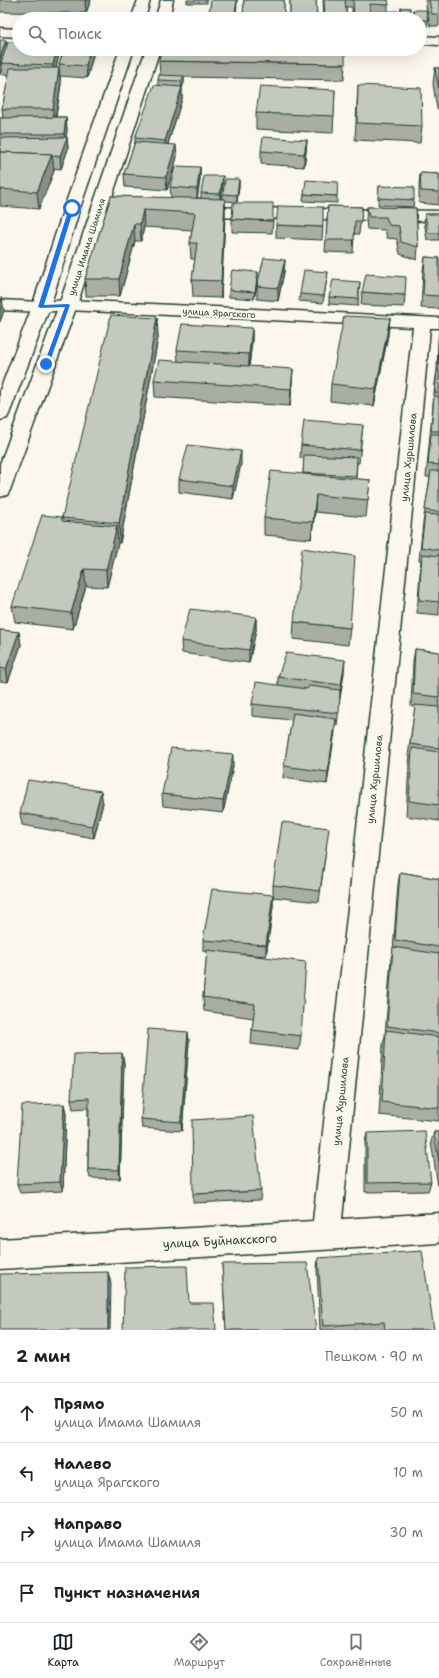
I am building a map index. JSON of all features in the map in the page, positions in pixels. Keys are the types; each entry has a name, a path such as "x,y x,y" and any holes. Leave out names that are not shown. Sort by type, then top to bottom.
{"street":[{"path":"140,12 144,0"},
{"path":"164,12 167,0"},
{"path":"0,32 12,33"},
{"path":"427,40 439,41"},
{"path":"0,414 41,307 72,208 125,56"},
{"name":"улица Имама Шамиля","path":"0,490 68,305 106,211 151,56"},
{"path":"176,211 439,216"},
{"name":"улица Ярагского","path":"0,305 41,307 68,305 430,323"},
{"name":"улица Хуршилова","path":"326,1235 430,323"},
{"name":"улица Буйнакского","path":"0,1254 439,1228"}],"building":[{"path":"211,0 237,0 235,12 209,12"},
{"path":"244,0 284,0 284,12 243,12"},
{"path":"290,0 316,0 317,12 290,12"},
{"path":"324,0 345,0 346,12 325,12"},
{"path":"353,0 388,0 389,5 370,4 371,12 354,12"},
{"path":"429,0 439,0 439,14 432,14"},
{"path":"401,8 410,8 411,12 402,12"},
{"path":"413,10 426,10 426,12 413,12"},
{"path":"398,11 398,12 373,12"},
{"path":"0,40 6,40 0,58"},
{"path":"8,42 12,42 12,56 55,56 53,65 1,63"},
{"path":"62,56 88,56 86,66 59,64"},
{"path":"160,56 345,56 345,64 159,61"},
{"path":"10,68 59,68 53,109 2,109"},
{"path":"435,68 439,68 439,90"},
{"path":"159,75 184,76 181,81 158,80"},
{"path":"154,85 182,87 165,141 135,138"},
{"path":"358,85 421,88 422,126 357,123"},
{"path":"260,86 335,90 334,116 256,113"},
{"path":"66,117 64,134 0,134 0,118"},
{"path":"67,137 60,156 52,156 52,154 0,152 0,138"},
{"path":"263,137 307,140 304,154 261,151"},
{"path":"135,142 176,145 166,177 124,174"},
{"path":"0,152 52,154 37,192 0,189"},
{"path":"175,166 200,167 197,189 170,187"},
{"path":"420,173 439,174 439,192 421,191"},
{"path":"204,176 223,176 220,194 201,193"},
{"path":"225,179 239,179 237,195 223,194"},
{"path":"306,180 338,182 337,196 304,194"},
{"path":"379,186 414,187 414,200 378,198"},
{"path":"111,196 225,199 221,281 192,280 197,243 190,243 195,213 143,210 140,224 134,224 119,279 85,279"},
{"path":"233,203 273,203 273,221 232,219"},
{"path":"278,206 323,207 323,227 276,225"},
{"path":"328,206 362,207 361,221 355,221 354,240 326,240"},
{"path":"367,207 416,208 418,247 401,242 399,226 389,225 386,217 369,217"},
{"path":"425,214 439,214 439,233 428,233"},
{"path":"425,257 439,258 439,296 423,295"},
{"path":"264,258 285,260 278,288 257,286"},
{"path":"232,270 258,272 255,292 229,290"},
{"path":"304,270 328,272 324,296 300,294"},
{"path":"366,274 406,277 405,295 362,292"},
{"path":"333,280 360,282 358,299 329,297"},
{"path":"111,315 157,318 119,523 62,518"},
{"path":"344,316 390,318 376,389 331,384"},
{"path":"182,324 252,328 249,354 177,350"},
{"path":"439,344 439,365 438,365"},
{"path":"159,360 293,369 291,389 154,380"},
{"path":"437,370 439,370 439,393 435,393"},
{"path":"434,396 439,397 439,431 431,431"},
{"path":"304,420 363,425 360,450 301,445"},
{"path":"431,434 439,434 439,465 428,464"},
{"path":"188,445 241,451 233,486 179,479"},
{"path":"304,455 357,457 356,476 303,473"},
{"path":"271,471 370,480 368,500 316,495 313,522 264,518"},
{"path":"431,471 439,471 439,512 425,510"},
{"path":"425,514 439,515 439,550 421,547"},
{"path":"42,515 62,517 62,521 117,526 106,570 84,569 71,613 12,606"},
{"path":"302,548 355,556 350,628 294,622"},
{"path":"422,554 439,556 439,602 419,600"},
{"path":"190,609 256,617 249,650 181,641"},
{"path":"0,630 19,632 6,669 0,668"},
{"path":"415,649 439,652 439,697 413,694"},
{"path":"286,653 345,660 341,685 278,677"},
{"path":"256,682 307,689 309,686 340,690 339,713 252,704"},
{"path":"415,705 439,707 439,748 410,744"},
{"path":"293,713 336,719 328,772 284,766"},
{"path":"171,748 233,754 223,801 162,794"},
{"path":"412,748 439,752 439,805 409,801"},
{"path":"28,780 101,791 92,826 20,813"},
{"path":"282,822 329,828 320,891 273,885"},
{"path":"400,872 439,879 439,947 395,940"},
{"path":"212,889 273,895 266,945 203,940"},
{"path":"393,947 439,954 439,1033 387,1026"},
{"path":"207,950 306,962 301,1036 252,1030 255,1004 203,997"},
{"path":"148,1029 188,1032 181,1122 141,1119"},
{"path":"386,1030 439,1037 439,1108 382,1102"},
{"path":"122,1053 119,1170 88,1169 89,1098 71,1099 74,1054"},
{"path":"64,1104 60,1182 17,1184 22,1105"},
{"path":"253,1116 261,1191 193,1194 192,1120"},
{"path":"425,1131 431,1182 367,1183 367,1133"},
{"path":"434,1132 439,1132 439,1162"},
{"path":"422,1251 434,1330 385,1330 384,1322 323,1326 318,1258"},
{"path":"307,1263 316,1330 226,1330 222,1264"},
{"path":"187,1266 189,1303 214,1303 216,1330 123,1330 125,1267"},
{"path":"108,1272 108,1330 0,1330 0,1274"}],"route":[{"path":"46,364 68,305 41,307 72,208"}]}
